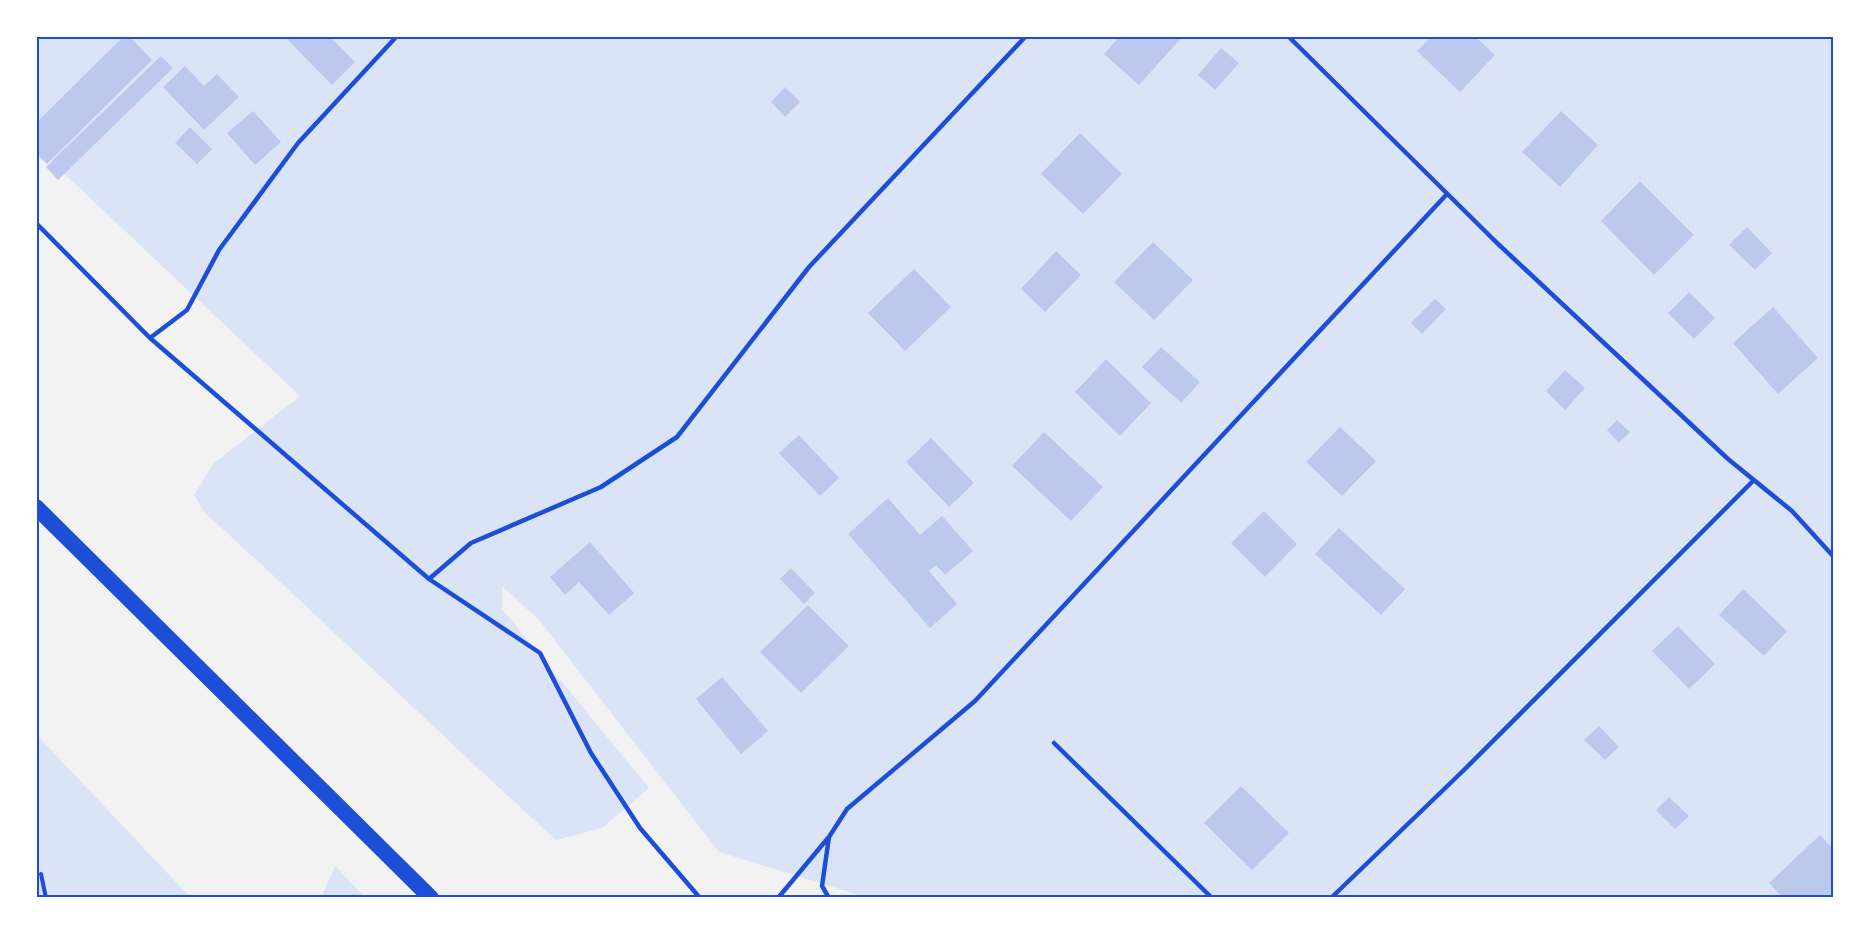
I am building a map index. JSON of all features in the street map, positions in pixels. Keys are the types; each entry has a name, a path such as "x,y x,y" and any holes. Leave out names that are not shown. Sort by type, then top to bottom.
{"highway":[{"path":"36,507 431,898"}],"lane":[{"path":"150,338 187,309 219,249 298,143 397,36"},
{"path":"429,579 471,543 601,487 677,437 809,267 1026,36"},
{"path":"1288,36 1448,194 1728,459 1792,511 1833,556"},
{"path":"778,898 829,837 847,809 975,701 1448,194"},
{"path":"36,223 150,338 429,579 540,653 597,762 640,828 700,898"},
{"path":"1331,898 1465,769 1754,480"},
{"path":"1054,742 1212,898"},
{"path":"829,837 822,886 829,898"}],"path":[{"path":"41,874 46,898"}],"shaded area":[{"path":"36,36 1833,36 1833,898 869,898 719,852 539,620 502,586 502,609 649,788 602,828 556,840 204,512 194,495 213,464 300,396 36,147"},
{"path":"36,734 191,898 36,898"},
{"path":"335,866 366,898 321,898"}],"building":[{"path":"124,36 129,36 152,60 47,164 36,153 36,123"},
{"path":"284,36 329,36 355,62 332,85"},
{"path":"1120,36 1183,36 1139,85 1104,54"},
{"path":"1432,36 1475,36 1495,55 1460,92 1417,51"},
{"path":"1221,48 1239,63 1215,90 1198,75"},
{"path":"161,56 173,68 58,180 46,167"},
{"path":"185,66 204,86 217,74 239,97 204,130 163,87"},
{"path":"785,87 800,102 785,117 771,102"},
{"path":"253,111 281,142 255,165 227,133"},
{"path":"1561,111 1598,145 1560,187 1522,152"},
{"path":"190,127 212,149 197,164 175,143"},
{"path":"1080,133 1122,174 1083,214 1041,174"},
{"path":"1640,181 1694,235 1654,275 1601,221"},
{"path":"1747,227 1772,253 1755,270 1729,245"},
{"path":"1153,242 1193,280 1154,320 1114,282"},
{"path":"1056,251 1081,275 1045,312 1021,289"},
{"path":"914,269 951,307 905,351 868,313"},
{"path":"1689,292 1715,318 1694,339 1668,313"},
{"path":"1435,299 1446,309 1422,334 1411,323"},
{"path":"1773,307 1818,358 1778,394 1733,343"},
{"path":"1161,347 1200,382 1181,403 1142,367"},
{"path":"1106,359 1151,403 1120,436 1075,392"},
{"path":"1565,370 1585,388 1565,410 1546,391"},
{"path":"1617,420 1630,432 1619,443 1607,430"},
{"path":"1340,427 1376,461 1342,496 1306,462"},
{"path":"1044,432 1103,487 1071,521 1012,466"},
{"path":"799,435 839,478 820,496 779,453"},
{"path":"931,438 974,483 949,507 906,462"},
{"path":"888,498 920,535 942,516 973,551 945,575 936,565 929,571 957,604 930,628 848,534"},
{"path":"1264,511 1297,544 1265,577 1231,543"},
{"path":"1339,528 1405,589 1381,615 1315,554"},
{"path":"590,542 634,593 609,615 579,582 565,595 550,577"},
{"path":"791,568 815,593 804,604 780,579"},
{"path":"1743,589 1787,631 1764,656 1719,615"},
{"path":"808,605 849,646 801,693 760,652"},
{"path":"1678,626 1715,664 1689,689 1652,651"},
{"path":"722,677 768,731 741,754 696,699"},
{"path":"1599,726 1619,747 1605,760 1584,740"},
{"path":"1241,786 1289,833 1252,870 1204,823"},
{"path":"1669,797 1689,816 1675,829 1656,810"},
{"path":"1820,835 1833,849 1833,898 1783,898 1769,883"}]}
